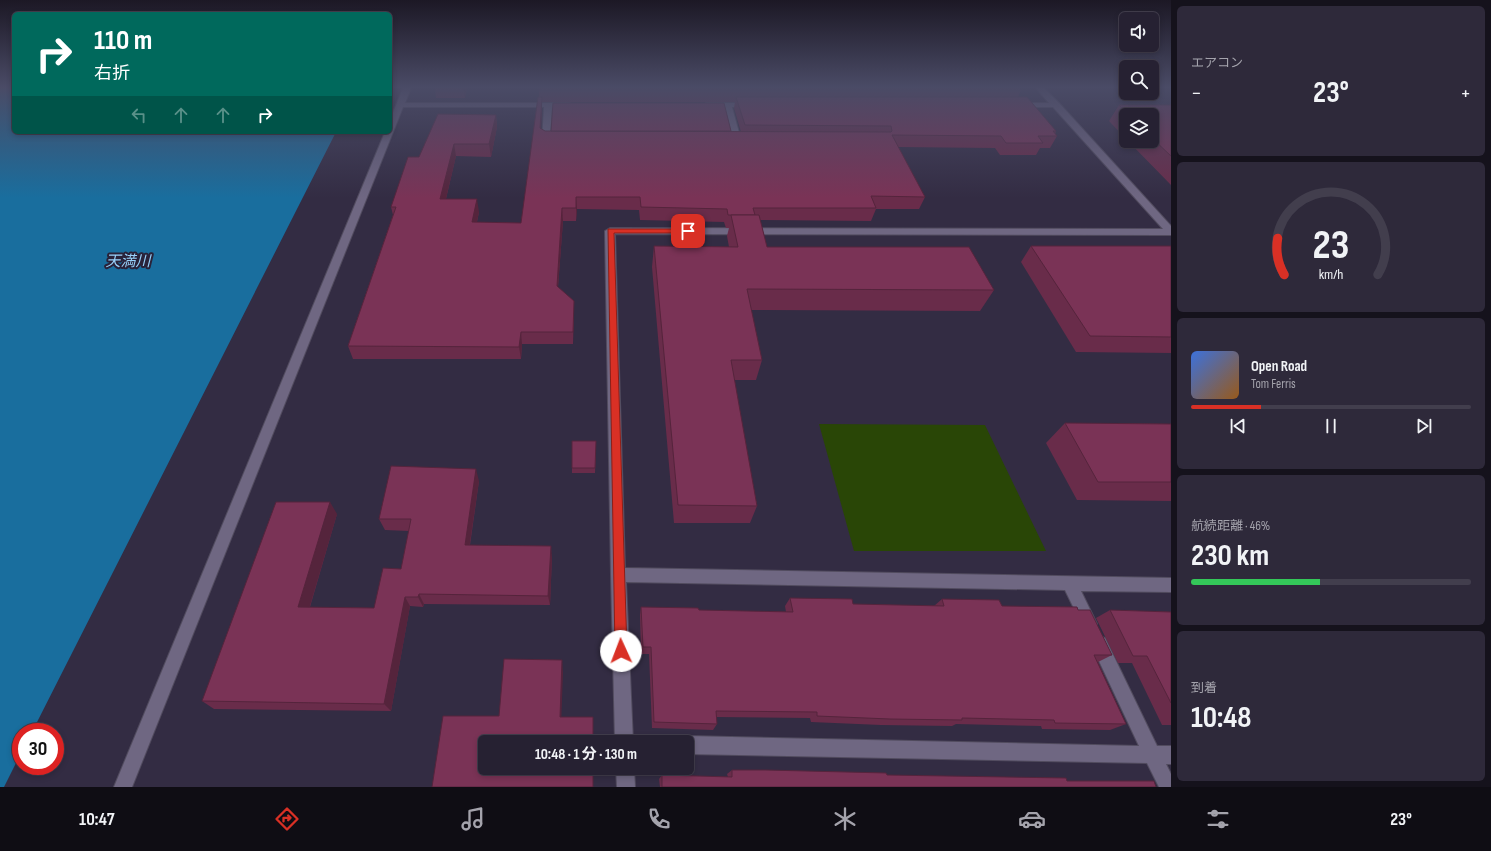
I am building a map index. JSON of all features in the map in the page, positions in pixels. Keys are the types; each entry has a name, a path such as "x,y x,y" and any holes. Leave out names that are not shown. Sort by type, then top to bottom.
{"street":[{"path":"547,125 546,140 562,140"},
{"path":"733,125 737,140"},
{"path":"1073,125 1171,232"},
{"path":"123,787 389,134"},
{"path":"624,735 618,575 610,231 1171,232"},
{"path":"618,575 1171,586"},
{"path":"1070,584 1168,787"},
{"path":"694,745 1171,755"},
{"path":"625,775 626,787"}],"green space":[{"path":"819,424 985,425 1046,551 854,551"}],"water":[{"name":"天満川","path":"0,125 12,125 12,134 335,134 37,723 12,723 12,771 4,787 0,787"}],"building":[{"path":"433,125 494,125 489,144 454,144 440,199 477,199 472,222 521,223 534,125 540,125 540,128 545,131 891,132 891,126 745,125 1051,125 1056,131 1053,131 1057,136 1038,136 1043,143 1006,143 1001,136 892,135 925,197 871,196 876,208 753,208 755,215 728,215 727,209 641,207 640,197 576,197 576,208 562,208 557,286 574,301 573,332 521,332 519,347 348,346 396,207 391,207 408,157 419,157"},
{"path":"551,125 729,125 731,131 551,131"},
{"path":"1159,125 1171,125 1171,156 1159,145"},
{"path":"731,215 759,215 767,247 969,247 994,290 747,289 762,360 731,360 757,506 678,505 654,246 738,247"},
{"path":"1031,246 1171,246 1171,337 1090,336"},
{"path":"1065,423 1171,424 1171,482 1098,482"},
{"path":"572,441 596,441 595,468 572,468"},
{"path":"391,466 476,469 465,545 551,546 548,596 419,594 418,597 405,597 384,704 202,701 276,502 330,502 298,607 374,608 383,568 401,569 411,519 379,519"},
{"path":"790,598 852,599 853,604 944,606 942,599 999,600 1002,606 1077,607 1078,610 1090,610 1112,655 1094,655 1126,724 1055,723 1054,720 962,718 962,720 890,719 817,716 817,712 716,711 717,724 654,722 651,647 643,647 641,607 793,612"},
{"path":"1110,610 1171,612 1171,703 1147,656 1133,656"},
{"path":"504,659 562,660 560,717 593,717 593,735 478,735 478,775 593,775 593,787 432,787 443,716 499,716"},
{"path":"732,770 766,770 886,773 887,775 1066,778 1067,781 1154,781 1156,787 662,787 662,775 732,777"}],"route":[{"path":"621,651 610,231 688,231"}]}
